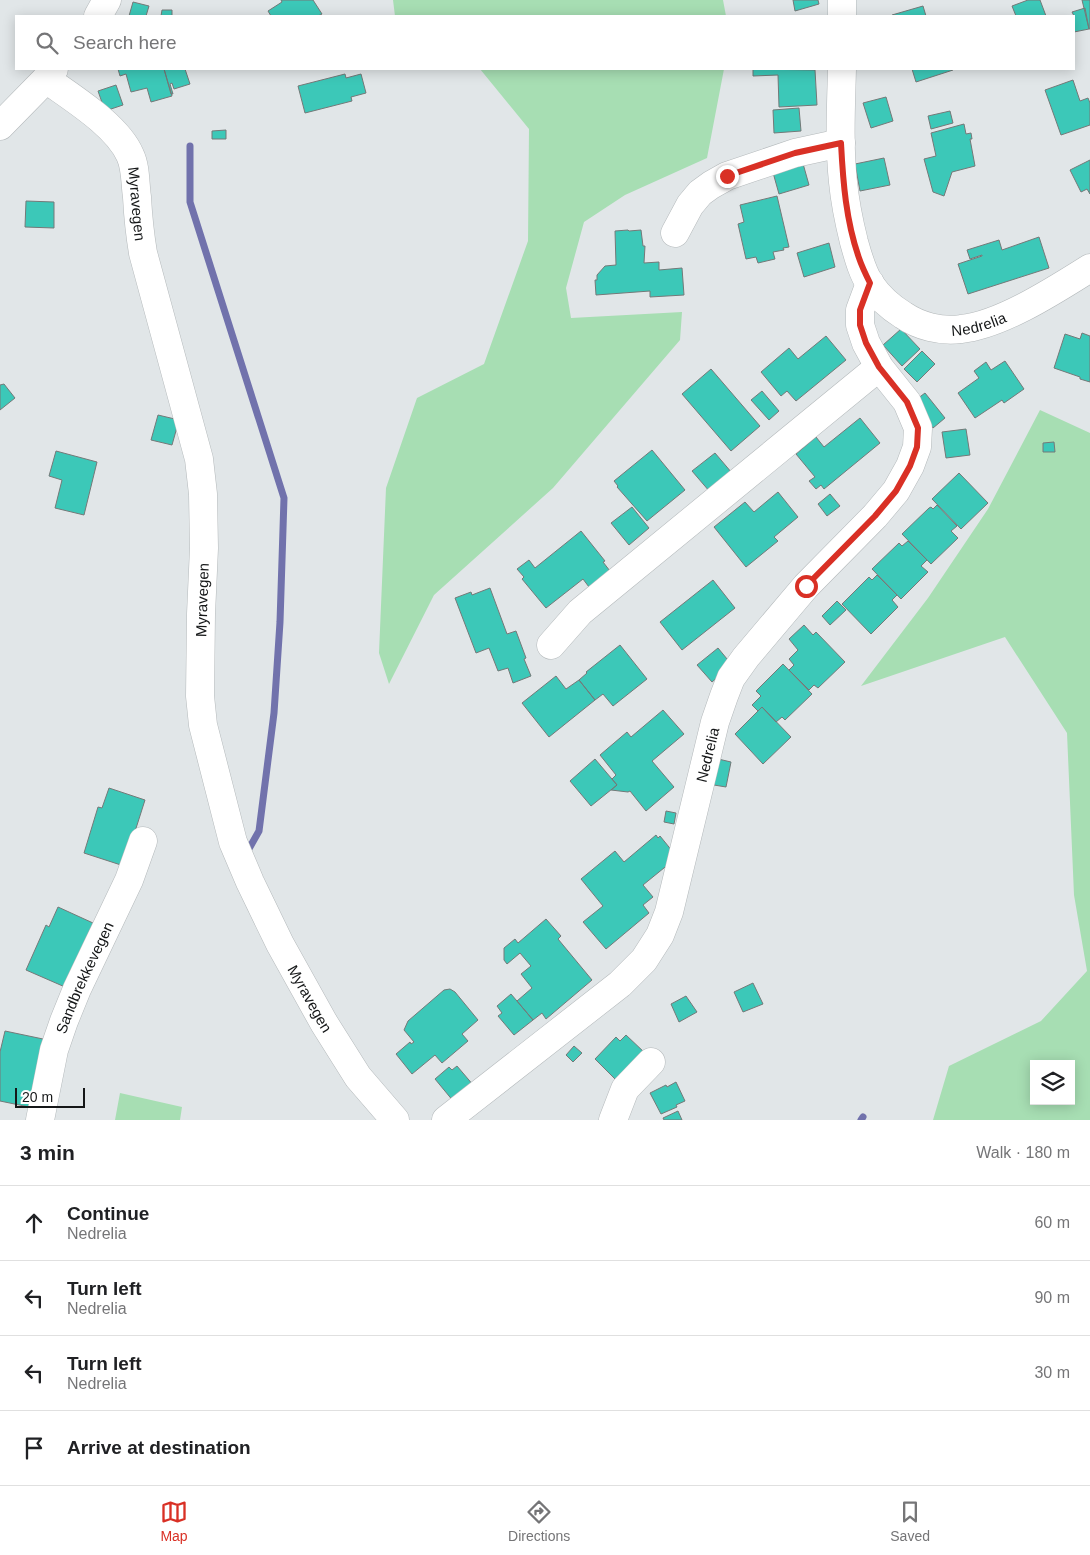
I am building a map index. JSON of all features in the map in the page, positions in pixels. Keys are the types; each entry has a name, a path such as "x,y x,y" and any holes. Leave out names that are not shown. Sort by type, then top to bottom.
{"street":[{"path":"99,15 107,0"},
{"path":"842,0 842,15"},
{"name":"Nedrelia","path":"842,70 841,143 845,203 858,258 870,283 890,307 913,321 934,328 960,330 992,321 1040,298 1090,268"},
{"path":"0,126 50,74"},
{"name":"Myravegen","path":"50,74 102,120 116,135 130,155 135,177 143,254 199,459 203,494 204,548 200,696 203,725 233,842 280,944 324,1023 358,1076 395,1120"},
{"path":"675,233 690,205 700,193 727,176 795,153 841,143"},
{"name":"Nedrelia","path":"446,1120 620,984 644,960 660,935 669,912 715,722 731,678 746,657 806,586 875,516 896,491 910,466 917,447 918,428 907,402 879,367 866,343 860,325 860,310 870,283"},
{"path":"551,645 580,612 879,367"},
{"name":"Sandbrekkevegen","path":"40,1120 54,1050 64,1021 77,988 128,880 143,841"},
{"path":"614,1120 625,1089 651,1062"}],"green space":[{"path":"393,0 723,0 726,15 395,15"},
{"path":"481,70 724,70 707,158 625,195 584,222 566,288 571,318 682,312 680,340 553,488 434,595 389,684 379,653 386,488 417,398 484,364 528,241 529,129"},
{"path":"1040,410 1090,433 1090,1120 933,1120 949,1066 1041,1021 1087,971 1074,895 1067,733 1005,637 861,686 928,598 988,509"},
{"path":"120,1093 182,1107 180,1120 115,1120"}],"building":[{"path":"281,0 313,0 322,14 270,15 268,11 282,2"},
{"path":"793,0 818,0 819,4 795,11"},
{"path":"1028,0 1040,0 1046,15 1016,15 1012,6"},
{"path":"1082,0 1090,0 1090,29 1089,29"},
{"path":"133,2 149,6 146,15 129,15"},
{"path":"923,6 926,15 892,15"},
{"path":"1085,8 1089,29 1075,32 1075,15 1072,12"},
{"path":"162,10 172,10 172,15 161,15"},
{"path":"118,70 164,70 172,96 151,102 147,88 131,92 126,74 120,76"},
{"path":"164,70 185,70 190,84 174,89 172,83 170,84 173,94 171,94"},
{"path":"753,70 815,70 817,105 779,107 778,75 753,76"},
{"path":"912,70 953,70 916,82"},
{"path":"345,74 346,78 361,74 366,93 351,97 352,101 305,113 298,86"},
{"path":"1073,80 1080,101 1088,98 1090,103 1090,125 1061,135 1045,90"},
{"path":"116,85 123,105 105,111 98,91"},
{"path":"886,97 893,121 871,128 863,103"},
{"path":"799,108 801,131 774,133 773,110"},
{"path":"950,111 953,123 931,129 928,116"},
{"path":"964,124 966,134 971,133 972,139 970,139 975,166 952,172 944,196 933,192 924,159 936,156 931,133"},
{"path":"226,130 226,139 212,139 212,131"},
{"path":"884,158 890,185 860,191 855,164"},
{"path":"802,160 809,185 779,194 772,169"},
{"path":"1090,160 1090,194 1087,189 1081,192 1070,170"},
{"path":"777,196 789,247 773,252 775,259 758,263 756,257 746,259 738,224 744,222 740,205"},
{"path":"26,201 54,202 54,228 25,227"},
{"path":"641,230 643,246 645,246 644,263 659,262 659,270 682,268 684,295 650,297 650,291 596,295 595,280 597,280 597,275 605,266 616,265 615,231"},
{"path":"1039,237 1049,268 968,294 958,264 982,255 970,259 967,250 999,240 1002,250"},
{"path":"829,243 835,267 804,277 797,253"},
{"path":"901,329 920,349 902,366 883,345"},
{"path":"1082,333 1090,336 1090,382 1054,368 1065,334 1080,339"},
{"path":"826,336 846,360 796,401 787,391 781,396 761,372 789,348 798,359"},
{"path":"922,351 935,364 917,382 904,369"},
{"path":"1005,361 1024,389 1004,403 1002,400 975,418 958,393 979,378 974,371 986,362 991,370"},
{"path":"711,369 760,426 731,451 682,394"},
{"path":"4,384 15,398 0,410 0,385"},
{"path":"762,391 779,411 769,420 751,400"},
{"path":"925,393 945,418 933,428 913,402"},
{"path":"158,415 179,420 172,445 151,440"},
{"path":"860,418 880,443 824,489 821,485 816,489 809,481 815,477 796,454 816,437 824,447"},
{"path":"966,429 970,455 946,458 942,432"},
{"path":"1054,442 1055,452 1043,452 1043,443"},
{"path":"652,450 685,490 647,521 617,487 614,481"},
{"path":"56,451 97,462 84,515 55,508 62,480 49,476"},
{"path":"715,453 732,473 710,492 692,471"},
{"path":"959,473 988,503 961,529 932,499"},
{"path":"778,492 798,517 774,537 778,541 746,567 714,527 745,502 754,512"},
{"path":"830,494 840,506 827,516 818,504"},
{"path":"937,505 957,526 951,531 958,538 931,564 902,534 929,508 933,509"},
{"path":"632,507 649,528 629,545 611,523"},
{"path":"581,531 605,561 603,562 610,571 589,587 583,579 546,608 522,579 524,577 517,569 529,560 535,568"},
{"path":"908,541 927,560 921,566 928,572 901,599 872,569 899,543 902,546"},
{"path":"877,575 897,595 892,600 898,607 871,634 842,604 869,577 872,580"},
{"path":"713,580 735,608 682,650 660,622"},
{"path":"490,588 507,634 516,631 531,676 513,683 508,668 498,671 489,648 476,653 455,598 471,592 472,595"},
{"path":"837,601 846,610 830,625 822,616"},
{"path":"804,625 813,635 816,632 845,662 818,688 814,685 809,690 789,670 794,665 789,659 798,650 789,639"},
{"path":"620,645 647,679 613,706 603,694 595,700 579,680 586,672"},
{"path":"718,648 732,665 712,682 697,665"},
{"path":"783,664 812,694 785,720 782,717 776,722 762,707 758,711 752,705 761,696 756,691"},
{"path":"556,676 566,689 579,680 595,700 549,737 522,703"},
{"path":"762,707 791,737 763,764 735,734"},
{"path":"663,710 684,734 652,761 674,787 646,811 630,791 611,790 617,785 612,779 616,775 600,755 627,732 631,737"},
{"path":"714,758 731,762 726,787 708,784"},
{"path":"595,759 617,785 591,806 570,781"},
{"path":"109,788 145,800 124,866 84,853 98,807 102,808"},
{"path":"666,811 676,813 674,824 664,822"},
{"path":"656,835 658,838 660,836 673,852 675,859 643,885 653,897 643,905 649,913 606,949 583,922 603,906 581,879 615,851 624,862"},
{"path":"58,907 93,923 65,987 26,970 46,925 49,927"},
{"path":"546,919 561,936 558,939 592,980 546,1019 542,1013 533,1020 517,1001 532,988 521,974 531,966 520,953 507,964 504,960 504,948 515,939 518,943"},
{"path":"753,983 763,1004 743,1012 734,992"},
{"path":"450,989 455,992 478,1020 462,1034 468,1041 442,1063 435,1055 412,1074 396,1054 410,1042 411,1044 414,1042 404,1030 408,1021 444,990"},
{"path":"511,994 533,1020 514,1035 498,1016 502,1013 497,1006"},
{"path":"686,996 697,1012 679,1022 671,1004"},
{"path":"5,1031 43,1039 29,1107 0,1101 0,1052"},
{"path":"626,1035 645,1053 621,1085 595,1059 616,1037 620,1041"},
{"path":"574,1046 582,1053 573,1062 566,1055"},
{"path":"457,1066 474,1086 454,1102 435,1079 449,1067 452,1070"},
{"path":"676,1082 685,1101 661,1114 650,1093"},
{"path":"678,1111 682,1120 664,1120 663,1118"}],"waterway":[{"path":"190,146 190,202 284,498 280,622 274,713 259,831 246,854"}],"route":[{"path":"727,176 795,153 841,143 845,203 858,258 870,283 860,310 860,325 866,343 879,367 907,402 918,428 917,447 910,466 896,491 875,516 806,586"}]}
